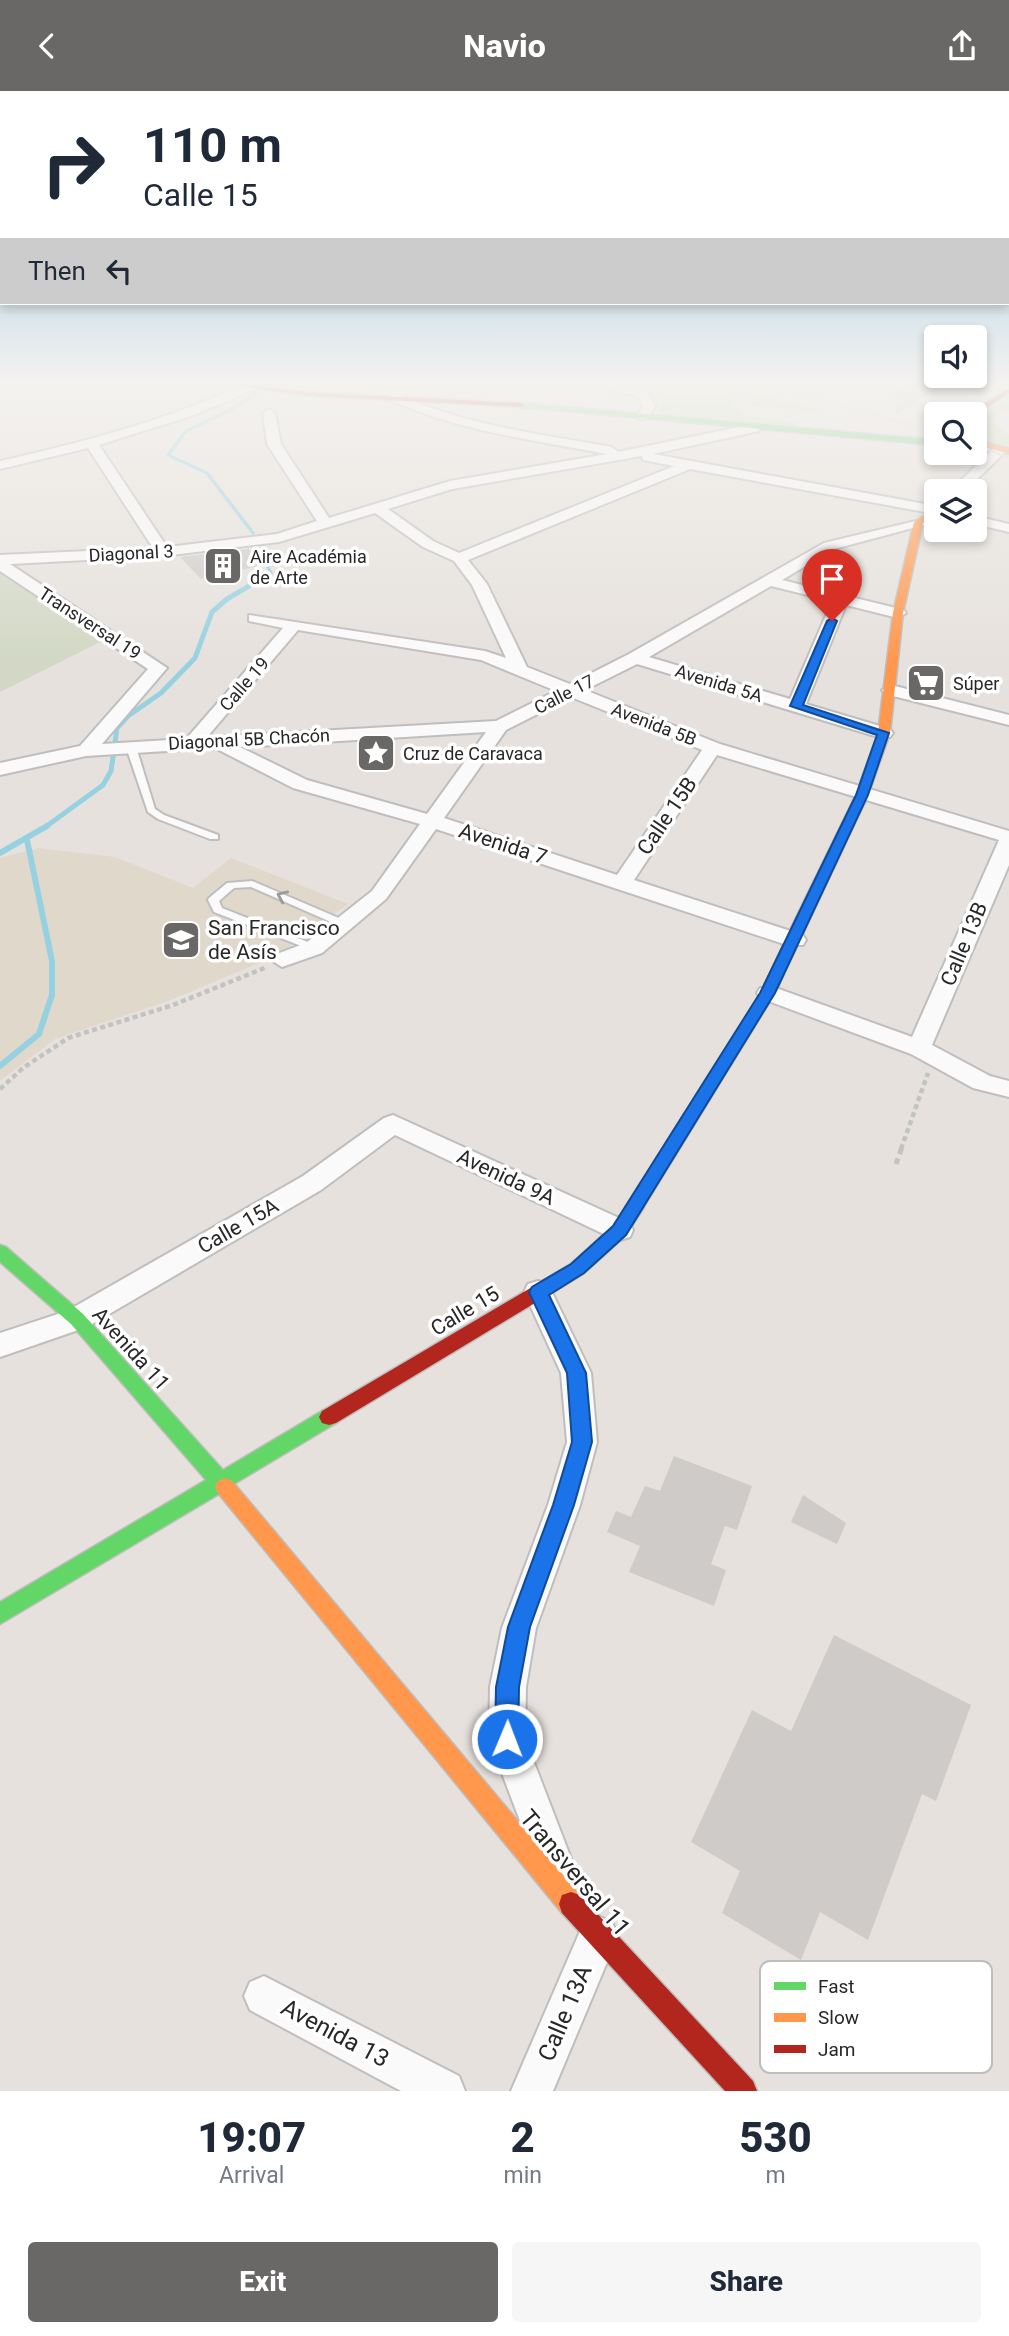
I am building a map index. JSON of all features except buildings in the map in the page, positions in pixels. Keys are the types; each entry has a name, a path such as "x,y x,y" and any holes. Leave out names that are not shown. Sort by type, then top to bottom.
{"street":[{"path":"113,476 163,552"},
{"path":"295,476 327,525"},
{"name":"Diagonal 3","path":"0,562 163,552 279,538 450,485 500,476"},
{"path":"458,558 661,476"},
{"path":"750,476 924,509"},
{"path":"378,508 428,544 458,558 479,584 519,669"},
{"path":"917,529 924,522"},
{"path":"987,523 1009,528"},
{"name":"Calle 17","path":"282,960 314,948 379,895 500,726 635,658 829,547 891,529 917,529"},
{"name":"Calle 15","path":"0,1614 577,1269 620,1230 768,993 862,795 884,733 898,613 917,529"},
{"name":"Transversal 19","path":"0,562 158,667 86,750"},
{"path":"769,581 898,613"},
{"path":"796,706 841,599"},
{"name":"Avenida 5B","path":"255,618 485,656 713,748 1009,839"},
{"name":"Calle 19","path":"193,742 294,625"},
{"name":"Avenida 5A","path":"635,658 884,733"},
{"path":"891,690 1009,720"},
{"name":"Diagonal 5B Chacón","path":"0,769 86,750 500,726"},
{"name":"Avenida 7","path":"215,741 300,783 432,821 795,940"},
{"name":"Calle 15B","path":"621,884 713,748"},
{"name":"Calle 13B","path":"927,1052 1009,839"},
{"path":"768,993 927,1052 982,1081 1009,1089"},
{"name":"Avenida 9A","path":"393,1124 620,1230"},
{"name":"Calle 15A","path":"0,1345 77,1319 312,1183 393,1124"},
{"name":"Avenida 11","path":"0,1252 77,1319 221,1482"},
{"path":"538,1292 576,1373 582,1442 564,1505 519,1627 508,1687 507,1739 534,1803 565,1898"},
{"name":"Transversal 11","path":"221,1482 597,1936 743,2091"},
{"name":"Calle 13A","path":"532,2091 597,1936"},
{"name":"Avenida 13","path":"264,1996 444,2091"}],"lane":[{"path":"131,747 151,810 161,817 214,837"},
{"path":"314,948 218,910 213,900 231,885 252,884 344,924"}],"path":[{"path":"0,1089 23,1068 68,1038 173,1005 282,960"},
{"path":"896,1164 927,1052"}],"shaded area":[{"name":"San Francisco de Asís","path":"38,848 115,857 193,888 231,858 348,904 278,955 168,1001 55,1039 0,1081 0,858"}],"green space":[{"path":"0,572 100,642 0,692"}],"waterway":[{"path":"210,476 253,533"},
{"path":"259,550 271,573 264,578"},
{"path":"46,827 103,785 111,771 117,728 128,716 161,693 195,658 212,612 227,599 266,576"},
{"path":"0,853 46,827"},
{"path":"0,1066 39,1034 52,995 52,961 27,840"}],"traffic: fast":[{"path":"635,1207 768,993 803,918"},
{"path":"0,1252 77,1319 225,1487"},
{"path":"0,1614 329,1417"}],"traffic: slow":[{"path":"803,918 862,795 884,733 898,613 919,522 924,519"},
{"path":"225,1487 571,1904"}],"traffic: jam":[{"path":"329,1417 577,1269 620,1230 635,1207"},
{"path":"571,1904 743,2091"}],"place":[{"name":"Aire Académia de Arte","path":"223,566"},
{"name":"Súper","path":"926,683"},
{"name":"Cruz de Caravaca","path":"376,753"},
{"name":"San Francisco de Asís","path":"181,940"}],"route":[{"path":"507,1739 508,1687 519,1627 564,1505 582,1442 576,1373 538,1292 577,1269 620,1230 768,993 862,795 884,733 796,706 832,621"}]}
